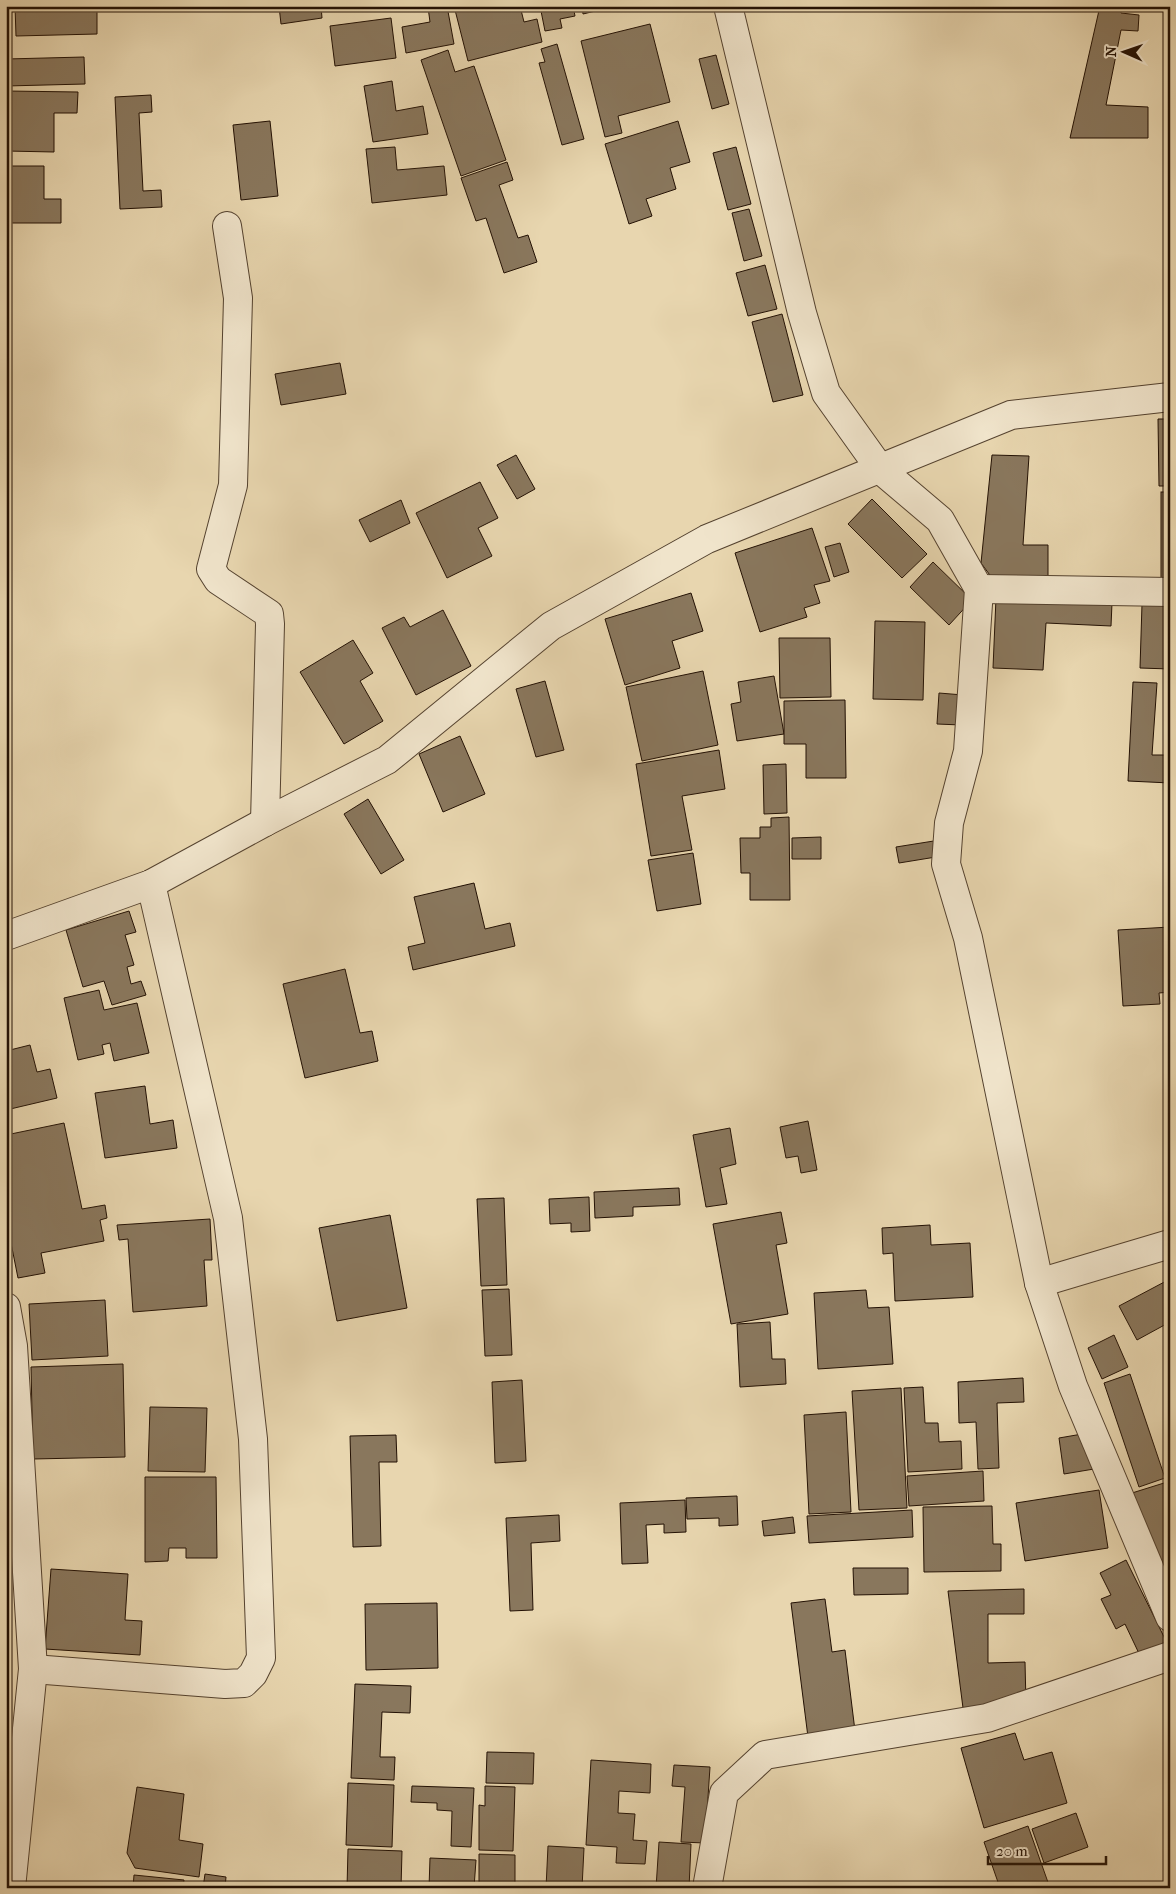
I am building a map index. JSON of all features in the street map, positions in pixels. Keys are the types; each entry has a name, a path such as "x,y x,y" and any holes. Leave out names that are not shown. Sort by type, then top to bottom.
{"street":[{"path":"728,6 802,313 826,393 881,470 940,520 979,588 968,751 949,823 946,864 968,938 1039,1283 1073,1386 1170,1617"},
{"path":"227,226 238,298 233,485 211,569 218,580 269,614 265,822"},
{"path":"6,936 151,884 265,822 387,760 551,626 707,539 1011,416 1170,397"},
{"path":"979,588 1170,592"},
{"path":"33,1669 225,1684 244,1683 253,1674 260,1658 253,1439 228,1218 151,884"},
{"path":"1039,1283 1170,1244"},
{"path":"6,1307 13,1346 33,1669 11,1888"},
{"path":"706,1888 724,1793 765,1755 987,1718 1170,1656"}],"building":[{"path":"15,6 97,6 97,34 16,36"},
{"path":"279,6 321,6 322,18 281,24"},
{"path":"447,6 454,44 406,53 402,27 430,22 428,7"},
{"path":"454,6 520,6 524,22 537,19 542,42 468,61"},
{"path":"540,6 573,6 575,16 560,19 562,28 545,31"},
{"path":"582,6 616,6 583,14"},
{"path":"1100,6 1120,6 1121,13 1139,15 1138,31 1121,30 1106,105 1148,107 1148,138 1070,138"},
{"path":"391,18 396,58 335,66 330,26"},
{"path":"650,24 670,102 618,116 622,133 605,137 581,41"},
{"path":"557,44 584,139 562,145 539,63 545,62 541,49"},
{"path":"448,50 455,72 474,66 506,160 461,176 421,60"},
{"path":"716,55 729,104 712,109 699,59"},
{"path":"84,57 85,84 6,86 6,59"},
{"path":"392,81 396,111 423,106 428,134 373,142 364,86"},
{"path":"7,91 78,92 77,113 54,113 54,152 6,151"},
{"path":"151,95 152,112 139,113 143,191 161,190 162,207 120,209 115,97"},
{"path":"270,121 278,196 241,200 233,125"},
{"path":"678,121 690,162 670,168 676,189 646,199 652,216 629,224 605,144"},
{"path":"395,147 397,170 444,166 447,195 372,203 366,149"},
{"path":"736,147 751,204 728,210 713,153"},
{"path":"507,162 513,180 499,185 518,238 528,235 537,262 504,273 486,218 476,221 461,178"},
{"path":"6,166 44,166 44,199 61,199 61,223 6,223"},
{"path":"749,209 762,256 744,261 732,213"},
{"path":"765,265 777,309 748,316 736,273"},
{"path":"782,314 803,395 773,402 752,322"},
{"path":"340,363 346,394 281,405 275,374"},
{"path":"1158,419 1170,419 1170,486 1159,486"},
{"path":"516,455 535,489 517,499 497,465"},
{"path":"992,455 1029,456 1023,545 1048,545 1048,584 995,582 981,563"},
{"path":"480,482 498,518 478,528 492,556 447,578 416,513"},
{"path":"1161,492 1170,492 1170,585 1161,585"},
{"path":"872,499 927,554 902,578 848,524"},
{"path":"401,500 410,523 370,542 359,520"},
{"path":"812,528 830,581 814,585 820,603 804,608 807,617 760,632 735,553"},
{"path":"840,543 849,572 834,577 825,547"},
{"path":"933,562 972,600 949,625 910,587"},
{"path":"691,593 703,631 672,641 680,668 625,685 605,619"},
{"path":"996,598 1112,603 1111,626 1046,623 1043,670 993,668"},
{"path":"1142,604 1170,605 1170,669 1140,668"},
{"path":"443,610 471,666 416,695 382,628 404,617 410,627"},
{"path":"875,621 925,622 923,700 873,699"},
{"path":"779,638 830,638 831,697 780,698"},
{"path":"353,640 373,673 360,681 383,721 344,744 300,672"},
{"path":"703,671 718,745 642,761 626,687"},
{"path":"774,676 784,734 737,741 731,704 741,702 738,682"},
{"path":"545,681 564,750 536,757 516,689"},
{"path":"1133,682 1157,683 1152,755 1170,755 1170,783 1128,781"},
{"path":"939,693 963,695 961,725 937,724"},
{"path":"845,700 846,778 806,778 806,744 784,744 784,701"},
{"path":"460,736 485,794 443,812 419,754"},
{"path":"719,750 725,789 682,796 692,850 651,856 636,764"},
{"path":"786,764 787,813 764,814 763,765"},
{"path":"368,799 404,860 381,874 344,814"},
{"path":"789,817 790,900 750,900 750,873 741,873 740,838 760,838 760,827 771,827 771,818"},
{"path":"821,837 821,859 792,859 792,838"},
{"path":"940,840 942,856 899,863 896,847"},
{"path":"693,853 701,904 657,911 648,860"},
{"path":"474,883 485,929 510,923 515,946 413,970 408,947 425,943 414,897"},
{"path":"129,911 136,932 125,935 134,965 127,967 131,984 141,981 146,995 112,1005 104,981 83,987 66,930"},
{"path":"1170,927 1170,992 1159,993 1160,1004 1123,1006 1118,930"},
{"path":"345,969 360,1033 372,1031 378,1061 305,1078 283,984"},
{"path":"99,990 104,1010 137,1003 149,1053 114,1061 110,1043 102,1045 104,1054 78,1060 64,998"},
{"path":"30,1045 37,1072 50,1069 57,1098 6,1110 6,1051"},
{"path":"145,1086 150,1124 173,1120 177,1148 105,1158 95,1093"},
{"path":"808,1121 817,1170 801,1173 798,1156 786,1158 780,1127"},
{"path":"64,1123 82,1209 105,1205 107,1218 100,1220 104,1241 41,1253 45,1273 18,1278 6,1218 6,1135"},
{"path":"730,1128 736,1164 720,1168 727,1204 706,1207 693,1135"},
{"path":"679,1188 680,1205 633,1207 633,1216 595,1218 594,1192"},
{"path":"589,1197 590,1231 571,1232 571,1223 550,1224 549,1199"},
{"path":"504,1198 507,1285 481,1286 477,1199"},
{"path":"781,1212 787,1243 776,1245 788,1314 731,1324 713,1224"},
{"path":"390,1215 407,1308 337,1321 319,1228"},
{"path":"210,1219 212,1260 204,1260 207,1306 133,1312 128,1239 119,1240 117,1225"},
{"path":"930,1225 931,1245 970,1243 973,1297 895,1301 893,1253 883,1254 882,1228"},
{"path":"1170,1279 1170,1322 1137,1340 1119,1306"},
{"path":"509,1289 512,1355 485,1356 482,1290"},
{"path":"866,1290 868,1308 889,1307 893,1364 818,1369 814,1293"},
{"path":"105,1300 108,1356 32,1360 29,1304"},
{"path":"770,1322 772,1359 785,1359 786,1384 740,1387 737,1324"},
{"path":"1114,1335 1128,1367 1102,1379 1088,1348"},
{"path":"123,1364 125,1457 33,1459 31,1367"},
{"path":"1130,1374 1165,1478 1139,1487 1104,1383"},
{"path":"1023,1378 1024,1402 997,1403 999,1468 978,1469 976,1422 959,1423 958,1382"},
{"path":"522,1380 526,1461 495,1463 492,1382"},
{"path":"923,1387 925,1423 938,1423 939,1442 961,1441 962,1469 908,1472 904,1388"},
{"path":"901,1388 907,1508 859,1510 852,1391"},
{"path":"150,1407 207,1408 205,1472 148,1471"},
{"path":"846,1412 851,1512 809,1514 804,1415"},
{"path":"1088,1433 1094,1469 1064,1474 1059,1438"},
{"path":"396,1435 397,1462 379,1462 381,1546 353,1547 350,1436"},
{"path":"983,1471 984,1501 909,1506 907,1476"},
{"path":"145,1477 216,1477 217,1558 186,1558 186,1548 169,1548 168,1561 145,1562"},
{"path":"1164,1483 1170,1501 1170,1585 1132,1493"},
{"path":"1099,1490 1108,1548 1025,1561 1016,1503"},
{"path":"737,1496 738,1525 719,1526 719,1518 687,1519 686,1498"},
{"path":"685,1500 686,1532 664,1533 664,1524 646,1525 648,1563 622,1564 620,1503"},
{"path":"992,1506 993,1544 1001,1544 1001,1571 924,1572 923,1507"},
{"path":"912,1510 913,1537 809,1543 807,1516"},
{"path":"559,1515 560,1541 531,1543 533,1610 510,1611 506,1518"},
{"path":"793,1517 795,1533 764,1536 762,1521"},
{"path":"1126,1560 1170,1649 1144,1664 1125,1624 1116,1629 1101,1599 1111,1595 1100,1573"},
{"path":"853,1568 908,1568 908,1594 854,1595"},
{"path":"51,1569 128,1574 125,1620 142,1621 140,1655 45,1649"},
{"path":"1024,1589 1024,1614 988,1614 988,1663 1025,1662 1026,1704 963,1708 948,1591"},
{"path":"825,1599 832,1652 845,1650 856,1739 809,1745 791,1603"},
{"path":"437,1603 438,1668 366,1670 365,1604"},
{"path":"355,1684 411,1686 410,1713 382,1712 380,1757 395,1757 394,1780 351,1778"},
{"path":"1015,1733 1024,1760 1052,1752 1067,1803 984,1828 961,1748"},
{"path":"487,1752 534,1753 533,1784 486,1783"},
{"path":"591,1760 651,1764 650,1793 619,1791 618,1813 635,1814 633,1840 647,1841 645,1864 616,1863 617,1847 586,1845"},
{"path":"674,1765 710,1767 705,1843 681,1842 685,1787 672,1786"},
{"path":"348,1783 394,1785 392,1847 346,1845"},
{"path":"412,1786 474,1788 471,1847 451,1846 452,1811 437,1810 437,1803 411,1802"},
{"path":"485,1786 515,1787 513,1851 479,1850 479,1805 485,1806"},
{"path":"137,1787 184,1794 179,1840 203,1844 199,1877 135,1868 127,1853"},
{"path":"1076,1813 1088,1847 1044,1863 1032,1829"},
{"path":"1028,1826 1050,1888 1000,1888 984,1842"},
{"path":"659,1842 691,1844 689,1888 656,1888"},
{"path":"548,1846 584,1848 582,1888 546,1888"},
{"path":"348,1849 402,1851 401,1888 347,1888"},
{"path":"479,1854 515,1855 515,1888 479,1888"},
{"path":"430,1858 476,1860 474,1888 429,1888"},
{"path":"205,1874 226,1877 225,1888 203,1888"},
{"path":"134,1875 184,1880 183,1888 133,1888"}]}
